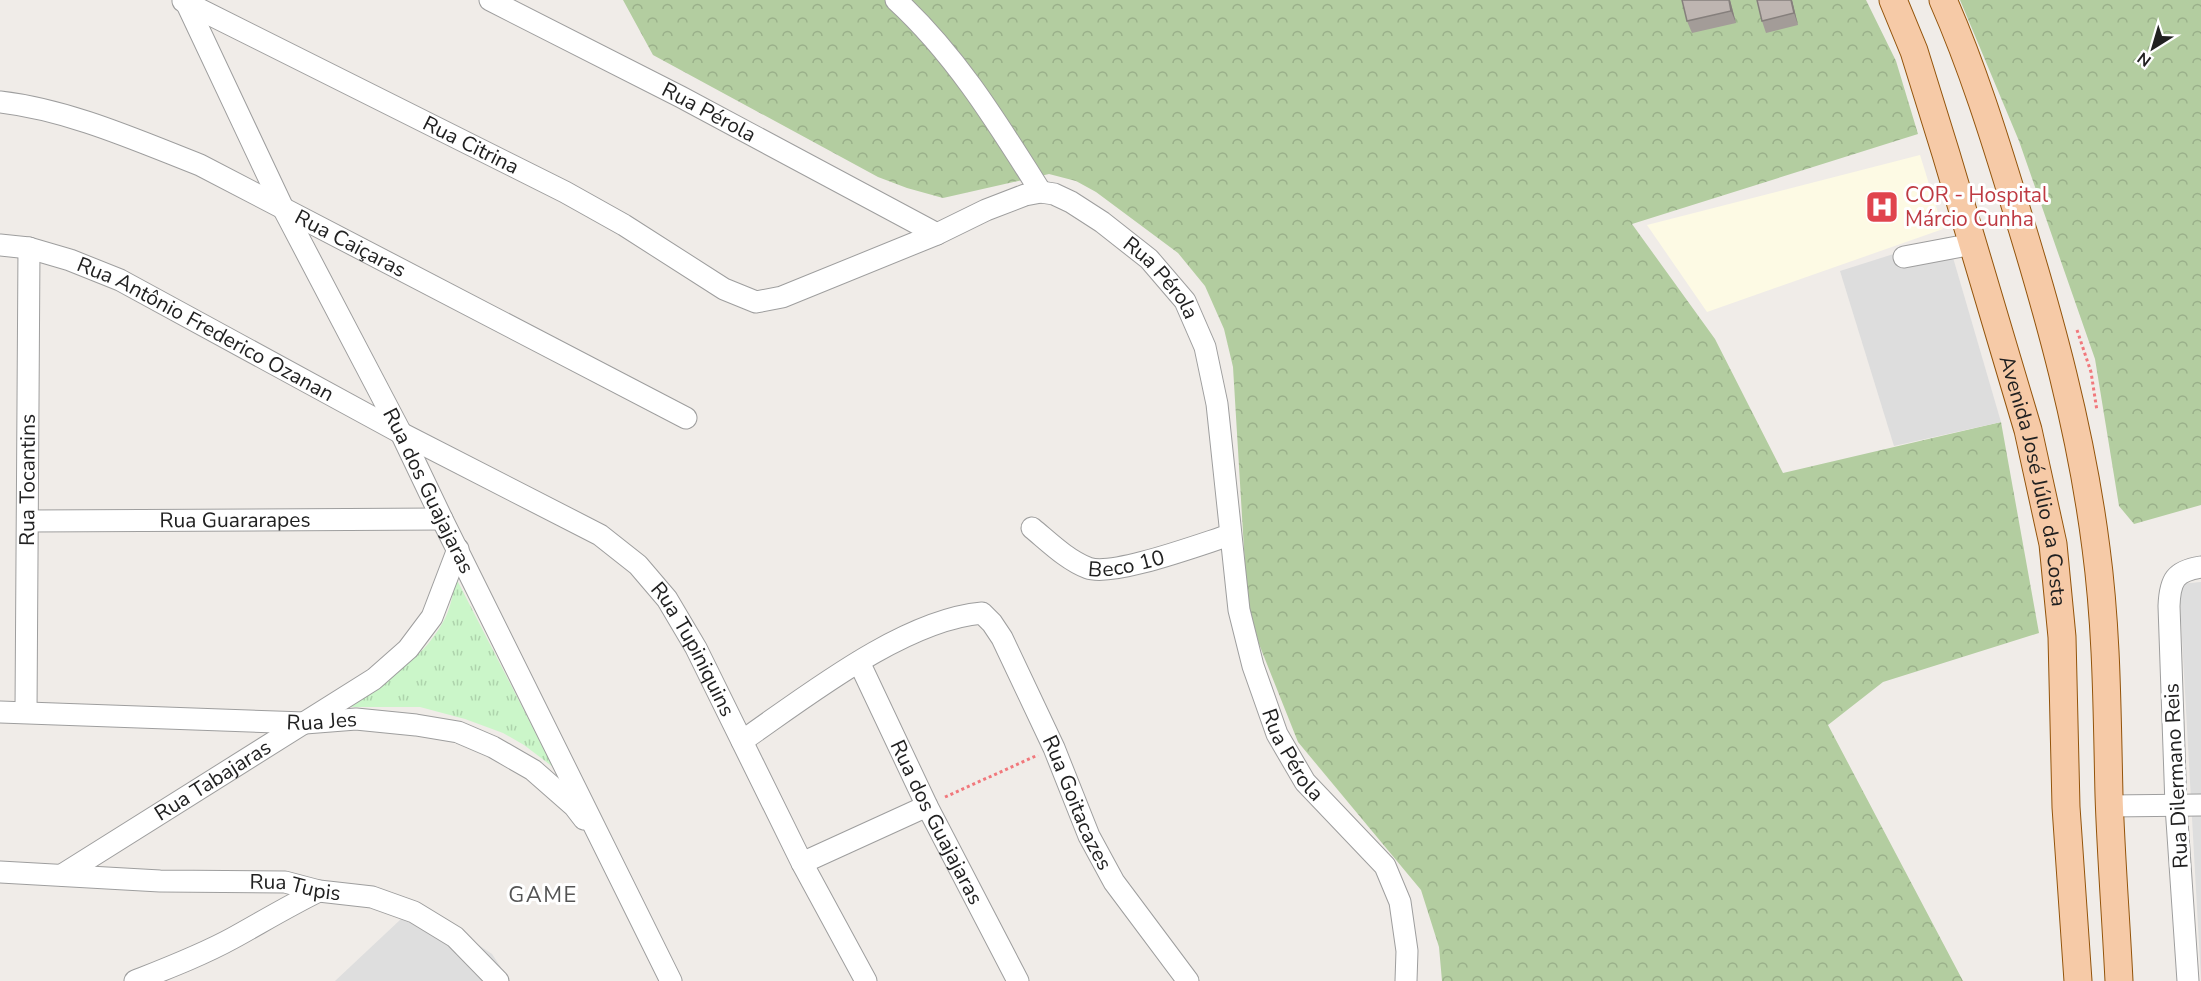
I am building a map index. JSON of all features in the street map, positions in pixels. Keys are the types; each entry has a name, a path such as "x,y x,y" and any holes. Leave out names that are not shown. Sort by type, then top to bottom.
{"main road":[{"name":"Avenida José Júlio da Costa","path":"1893,0 1914,51 1973,243 2028,430 2053,544 2062,637 2066,807 2078,981"},
{"name":"Avenida José Júlio da Costa","path":"1943,0 1961,40 2010,187 2047,310 2078,431 2096,548 2104,630 2109,806 2119,981"},
{"path":"2066,807 2109,806"}],"street":[{"name":"Rua Pérola","path":"490,0 681,97 937,234"},
{"path":"896,0 941,46 976,91 1041,192 1007,201 937,234"},
{"name":"Rua Citrina","path":"183,1 565,192 624,225 724,289 756,302 782,297 937,234"},
{"name":"Rua dos Guajajaras","path":"183,1 282,206 401,432 671,981"},
{"name":"Rua Caiçaras","path":"0,102 60,115 200,165 686,418"},
{"name":"Rua Pérola","path":"1041,192 1054,194 1071,202 1102,222 1149,259 1185,300 1205,346 1217,404 1239,610 1253,666 1277,734 1305,782 1385,866 1400,902 1407,951 1406,981"},
{"path":"1904,257 1973,243"},
{"name":"Rua Antônio Frederico Ozanan","path":"0,245 29,248 70,260 120,280 401,432"},
{"name":"Rua Tocantins","path":"26,712 29,248"},
{"name":"Rua Tupiniquins","path":"401,432 600,535 638,565 667,599 696,648 802,863 866,981"},
{"name":"Rua Guararapes","path":"28,521 442,519"},
{"name":"Beco 10","path":"1032,528 1074,561 1090,569 1106,570 1230,536"},
{"name":"Rua Tabajaras","path":"62,875 374,679 408,650 432,617 458,549"},
{"name":"Rua Dilermano Reis","path":"2188,981 2176,806 2169,590 2172,581 2180,573 2190,568 2201,567"},
{"name":"Rua Goitacazes","path":"859,662 901,639 950,618 982,613 1002,638 1054,748 1089,836 1114,882 1188,981"},
{"path":"742,741 859,662"},
{"name":"Rua dos Guajajaras","path":"859,662 927,806 1018,981"},
{"name":"Rua Jes","path":"0,712 305,723 356,719 458,732 493,747 533,770 574,806 604,844"},
{"path":"2109,806 2201,805"},
{"path":"802,863 927,806"},
{"path":"0,872 62,875"},
{"name":"Rua Tupis","path":"62,875 160,881 285,882 319,891 372,897 414,912 455,937 498,981"},
{"path":"135,981 232,939 281,909 319,891"}],"path":[{"path":"927,806 1054,748"}],"shaded area":[{"path":"1920,155 1943,229 1707,312 1647,225"},
{"path":"1947,237 2001,422 1894,446 1840,271"},
{"path":"2201,582 2201,980 2179,584"},
{"path":"417,904 492,954 510,981 335,981"}],"green space":[{"path":"623,0 1866,0 1896,61 1918,134 1632,224 1715,339 1783,473 2001,422 2039,633 1883,682 1828,725 1963,981 1442,981 1439,947 1421,890 1298,742 1259,644 1247,599 1233,367 1224,329 1205,286 1178,253 1096,192 1076,181 1049,174 943,198 878,177 653,55"},
{"path":"1960,0 2201,0 2201,505 2134,524 2119,506 2095,359 2019,141"},
{"path":"456,578 553,767 524,745 503,733 465,719 420,707 337,707 397,672 434,637 446,617"}],"building":[{"path":"1682,0 1729,0 1731,11 1687,21"},
{"path":"1757,0 1791,0 1794,13 1762,21"}],"place":[{"name":"COR - Hospital Márcio Cunha","path":"1882,207"}],"district":[{"name":"GAME","path":"543,894"}]}
